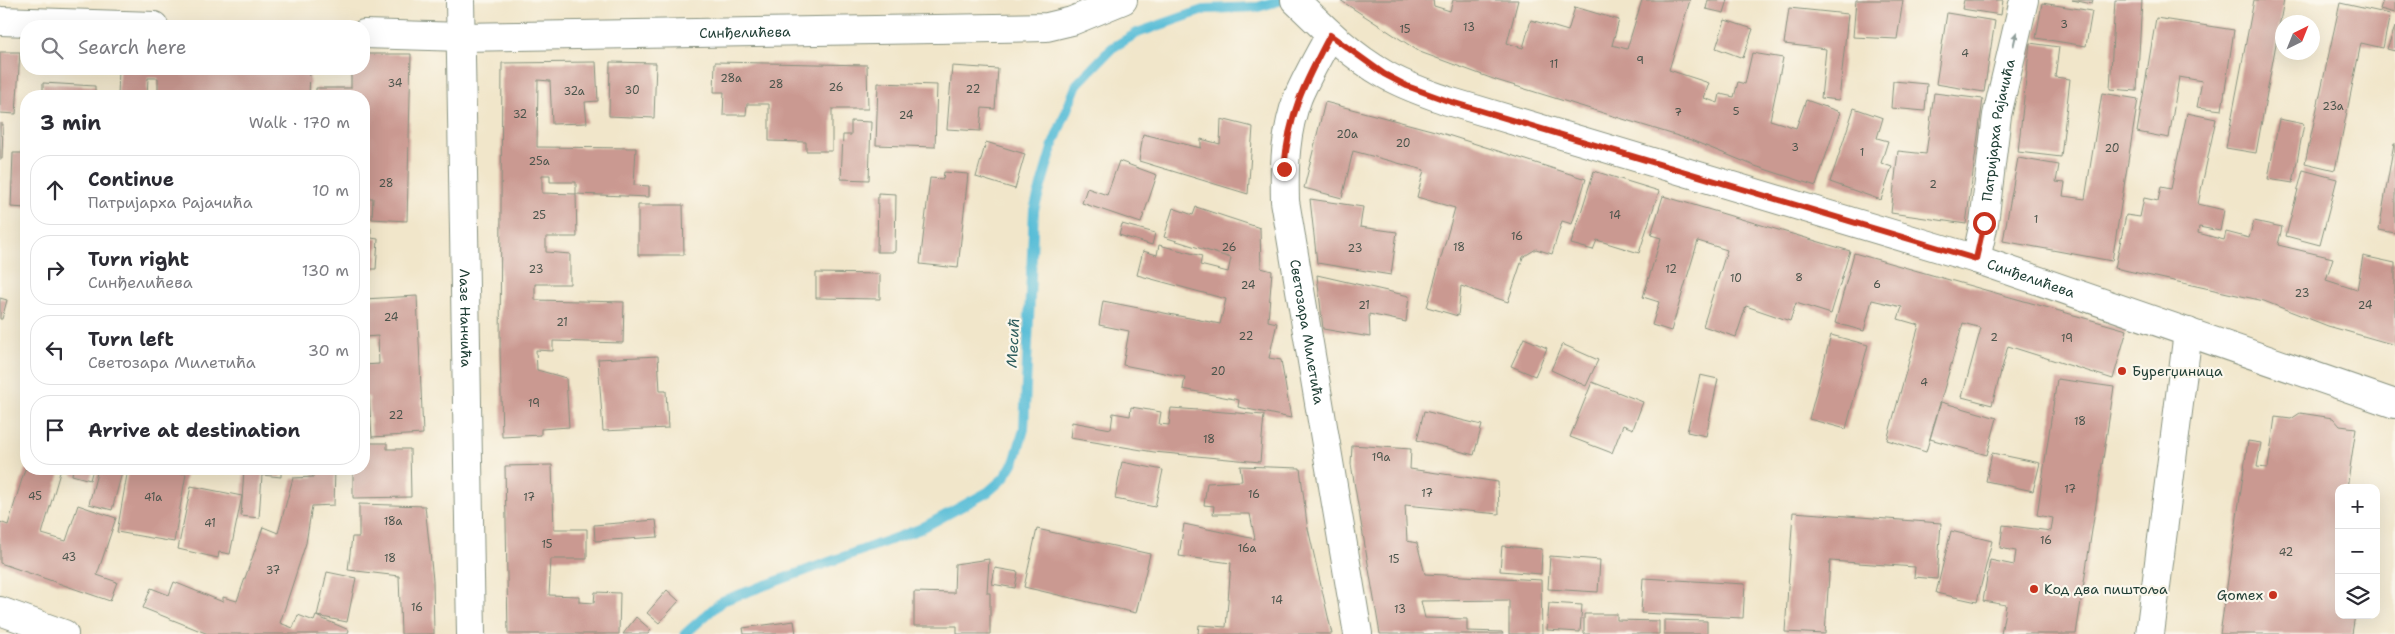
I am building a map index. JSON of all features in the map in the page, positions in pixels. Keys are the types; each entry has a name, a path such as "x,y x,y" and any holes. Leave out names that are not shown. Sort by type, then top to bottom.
{"street":[{"name":"Лазе Нанчића","path":"460,0 471,634"},
{"name":"Синђелићева","path":"370,34 462,37 1047,27 1072,20 1123,0"},
{"name":"Патријарха Рајачића","path":"1976,259 1984,223 1997,115 2024,0"},
{"name":"Синђелићева","path":"1313,17 1384,74 1407,86 1448,101 1976,259 2395,404"},
{"name":"Светозара Милетића","path":"1313,17 1284,169 1285,201 1358,634"},
{"path":"0,21 20,22"},
{"path":"2150,634 2188,332"},
{"path":"0,611 64,634"}],"building":[{"path":"1340,0 1433,0 1434,6 1450,11 1453,0 1518,0 1507,43 1523,48 1531,20 1568,31 1575,7 1619,20 1612,45 1627,49 1642,0 1690,0 1669,70 1709,83 1704,98 1718,103 1720,94 1734,97 1738,82 1745,84 1752,53 1783,58 1770,120 1796,128 1806,100 1840,112 1816,186 1755,166 1691,140 1496,80 1420,52"},
{"path":"1708,0 1728,0 1724,13 1706,9"},
{"path":"1856,0 1903,0 1897,39 1853,37"},
{"path":"1964,0 2003,0 2001,15 1962,9"},
{"path":"2072,0 2093,0 2092,4"},
{"path":"2115,0 2142,0 2137,91 2110,89"},
{"path":"2254,0 2284,0 2281,15 2275,15 2275,49 2256,153 2226,148"},
{"path":"2383,0 2395,0 2395,13 2380,9"},
{"path":"2042,3 2092,11 2086,46 2036,38"},
{"path":"2340,3 2390,14 2383,48 2361,43 2335,170 2305,163"},
{"path":"1789,8 1848,14 1839,100 1821,98 1826,49 1784,44"},
{"path":"1947,13 1995,21 1984,92 1936,84"},
{"path":"2156,18 2234,30 2222,110 2197,107 2202,81 2179,77 2169,138 2137,132"},
{"path":"1725,20 1753,29 1743,58 1716,48"},
{"path":"2395,27 2395,51 2387,49"},
{"path":"2030,43 2059,47 2055,77 2070,79 2061,157 2018,152"},
{"path":"0,52 20,52 16,114 0,113"},
{"path":"370,54 411,54 407,221 372,219 373,198 370,198 370,90 316,90 316,88 351,88 351,75 370,75"},
{"path":"596,62 598,101 585,102 587,123 552,124 550,81 538,80 537,147 636,148 634,185 649,186 649,197 576,194 577,237 546,237 546,252 570,254 570,284 535,284 535,300 624,302 623,343 553,341 553,351 536,350 537,370 566,378 569,427 541,429 541,435 502,437 500,350 502,63","holes":["542,175 550,175 550,182 576,182 576,194 542,193"]},
{"path":"610,62 656,63 654,118 609,116"},
{"path":"715,62 867,65 868,109 832,109 832,151 806,151 806,142 769,141 769,104 747,104 746,115 723,115 724,92 714,92"},
{"path":"952,66 998,69 995,109 982,108 980,131 947,129"},
{"path":"119,75 310,75 309,90 158,90 158,78 148,78 147,90 118,90"},
{"path":"1893,81 1927,84 1925,111 1891,108"},
{"path":"43,83 95,86 95,90 43,90"},
{"path":"878,83 937,85 935,147 876,145"},
{"path":"1934,93 1983,99 1966,224 1891,213 1898,151 1926,154"},
{"path":"2102,93 2138,99 2112,261 2003,241 2018,158 2059,165 2056,182 2065,183 2063,196 2085,199"},
{"path":"1325,102 1435,131 1586,179 1572,224 1562,221 1552,254 1536,249 1523,257 1508,302 1461,286 1458,316 1427,307 1455,208 1417,197 1424,170 1353,151 1342,198 1304,188"},
{"path":"1854,108 1883,118 1877,138 1888,141 1881,163 1892,167 1881,200 1830,182"},
{"path":"2187,113 2216,119 2198,204 2224,210 2220,231 2199,227 2198,233 2224,240 2226,232 2249,238 2254,221 2282,227 2278,245 2333,258 2326,280 2357,290 2363,256 2395,263 2395,345 2328,326 2264,301 2115,268 2126,215 2140,217 2144,198 2158,201 2161,187 2171,189"},
{"path":"1221,119 1253,127 1248,194 1139,161 1143,134 1201,148 1201,139 1220,144"},
{"path":"2279,119 2304,124 2293,183 2268,179"},
{"path":"851,121 871,122 869,180 841,179 843,135 851,135"},
{"path":"0,124 3,124 2,159 0,159"},
{"path":"986,142 1025,154 1015,189 976,177"},
{"path":"2395,143 2395,233 2379,230"},
{"path":"13,153 20,153 20,208 11,207"},
{"path":"1119,161 1157,175 1141,223 1082,203 1087,188 1107,195"},
{"path":"2303,170 2337,179 2320,245 2286,236"},
{"path":"1594,171 1659,191 1639,253 1597,240 1593,250 1571,244"},
{"path":"944,172 968,174 958,268 920,264 930,178 943,179"},
{"path":"878,193 896,194 895,252 877,252"},
{"path":"1663,196 1850,251 1831,314 1796,303 1790,321 1746,306 1736,337 1703,326 1727,250 1698,241 1671,331 1652,325 1659,302 1643,297 1661,238 1651,235"},
{"path":"1310,199 1363,207 1360,227 1397,232 1391,275 1317,263"},
{"path":"638,205 683,205 684,255 638,255"},
{"path":"1196,207 1260,228 1261,268 1272,271 1268,321 1277,323 1269,358 1281,360 1291,418 1238,407 1239,400 1183,389 1185,377 1123,365 1129,331 1099,325 1103,301 1220,324 1226,299 1137,275 1143,251 1157,255 1159,245 1202,256 1200,265 1228,272 1231,258 1164,237 1173,208 1193,215"},
{"path":"1122,224 1155,233 1152,245 1119,235"},
{"path":"370,228 371,238 378,239 376,269 370,269"},
{"path":"1854,253 2127,330 2113,379 2008,346 1992,405 1962,397 1981,328 1963,323 1926,452 1887,440 1919,325 1898,319 1902,307 1872,300 1864,331 1835,323"},
{"path":"816,273 880,274 880,299 816,298"},
{"path":"1317,275 1409,296 1406,322 1369,314 1370,337 1323,329"},
{"path":"417,296 423,434 372,437 370,365 379,364 378,336 370,337 370,299"},
{"path":"0,298 7,300 2,319 0,319"},
{"path":"1831,335 1868,345 1846,429 1809,419"},
{"path":"1524,338 1547,348 1535,376 1511,366"},
{"path":"1562,344 1598,360 1586,386 1551,370"},
{"path":"658,356 660,391 666,391 668,428 603,431 598,359"},
{"path":"1700,375 1718,379 1706,436 1687,432"},
{"path":"2057,379 2114,387 2076,634 2001,634 2006,605 1983,601 1990,560 2014,565 2016,551 2000,548 2003,525 2051,531 2053,518 2037,515"},
{"path":"1592,382 1643,402 1633,429 1623,425 1612,453 1570,437"},
{"path":"1941,402 1997,418 1987,455 1930,439"},
{"path":"1131,407 1161,412 1159,424 1169,425 1171,408 1264,415 1260,462 1154,452 1070,438 1072,422 1111,429 1113,413 1130,416"},
{"path":"1424,411 1482,425 1474,455 1417,440"},
{"path":"2300,413 2333,418 2340,426 2356,428 2348,484 2335,484 2335,619 2354,619 2352,634 2220,634 2248,441 2261,443 2257,467 2268,468 2275,417 2291,419"},
{"path":"370,443 387,443 387,449 410,449 411,497 353,498 353,475 370,475"},
{"path":"1352,445 1411,449 1410,469 1498,482 1499,514 1405,505 1407,541 1417,543 1425,574 1541,580 1542,634 1509,634 1509,600 1421,601 1425,618 1467,619 1467,631 1502,632 1503,634 1380,634 1351,464"},
{"path":"1992,453 2040,463 2033,491 1986,481"},
{"path":"1122,462 1163,470 1155,507 1115,499"},
{"path":"552,465 554,529 587,529 587,559 551,559 549,595 579,596 579,602 594,603 595,592 620,593 619,634 508,634 505,466"},
{"path":"1240,466 1300,468 1307,524 1332,634 1198,634 1199,625 1226,627 1231,563 1179,556 1184,524 1255,539 1250,514 1213,514 1214,506 1204,505 1207,483 1242,481"},
{"path":"23,475 59,475 42,534 66,541 78,505 116,518 97,575 117,582 110,601 0,563 0,522 8,525"},
{"path":"72,475 91,475 90,480"},
{"path":"96,475 121,475 112,510 89,504"},
{"path":"127,475 186,475 174,542 117,532"},
{"path":"244,475 262,475 259,518 241,516"},
{"path":"262,475 281,475 281,477"},
{"path":"313,475 335,475 334,505 312,506 306,543 280,623 293,628 298,615 314,621 316,616 349,630 348,634 208,634 143,608 151,588 169,595 174,582 223,602 223,597 237,601 263,527 278,533 293,478 313,477"},
{"path":"191,486 242,496 230,554 219,552 218,558 178,549"},
{"path":"359,504 425,506 433,580 434,634 401,634 399,576 348,570 352,537 359,537"},
{"path":"1793,512 1941,523 1937,579 1914,577 1915,567 1830,561 1825,634 1785,632"},
{"path":"656,520 658,537 595,541 594,525"},
{"path":"1037,529 1150,554 1136,613 1024,587"},
{"path":"1951,531 1992,541 1977,602 1936,593"},
{"path":"1502,546 1542,549 1541,574 1500,571"},
{"path":"1550,556 1600,560 1598,592 1548,589"},
{"path":"989,559 987,593 990,593 990,634 957,634 957,626 914,626 914,592 954,593 955,564"},
{"path":"995,568 1018,572 1015,588 992,584"},
{"path":"327,572 356,578 347,622 317,616"},
{"path":"1643,578 1745,584 1743,618 1641,613"},
{"path":"667,590 679,601 659,623 647,613"},
{"path":"1549,603 1582,605 1580,632 1547,630"},
{"path":"1584,614 1617,614 1617,620 1659,621 1659,634 1584,634"},
{"path":"636,617 651,630 648,634 623,634"},
{"path":"1664,620 1707,621 1707,634 1664,634"},
{"path":"794,621 796,634 744,634 743,628"}],"waterway":[{"name":"Месић","path":"685,634 722,601 920,529 988,492 1004,478 1015,460 1024,429 1034,210 1053,145 1077,84 1112,48 1137,33 1206,9 1258,7 1282,0"}],"place":[{"name":"Бурегџиница","path":"2122,371"},
{"name":"Код два пиштоља","path":"2034,589"},
{"name":"Gomex","path":"2273,595"}],"route":[{"path":"1284,169 1287,143 1298,98 1330,35 1384,74 1407,86 1448,101 1976,259 1984,223"}]}
